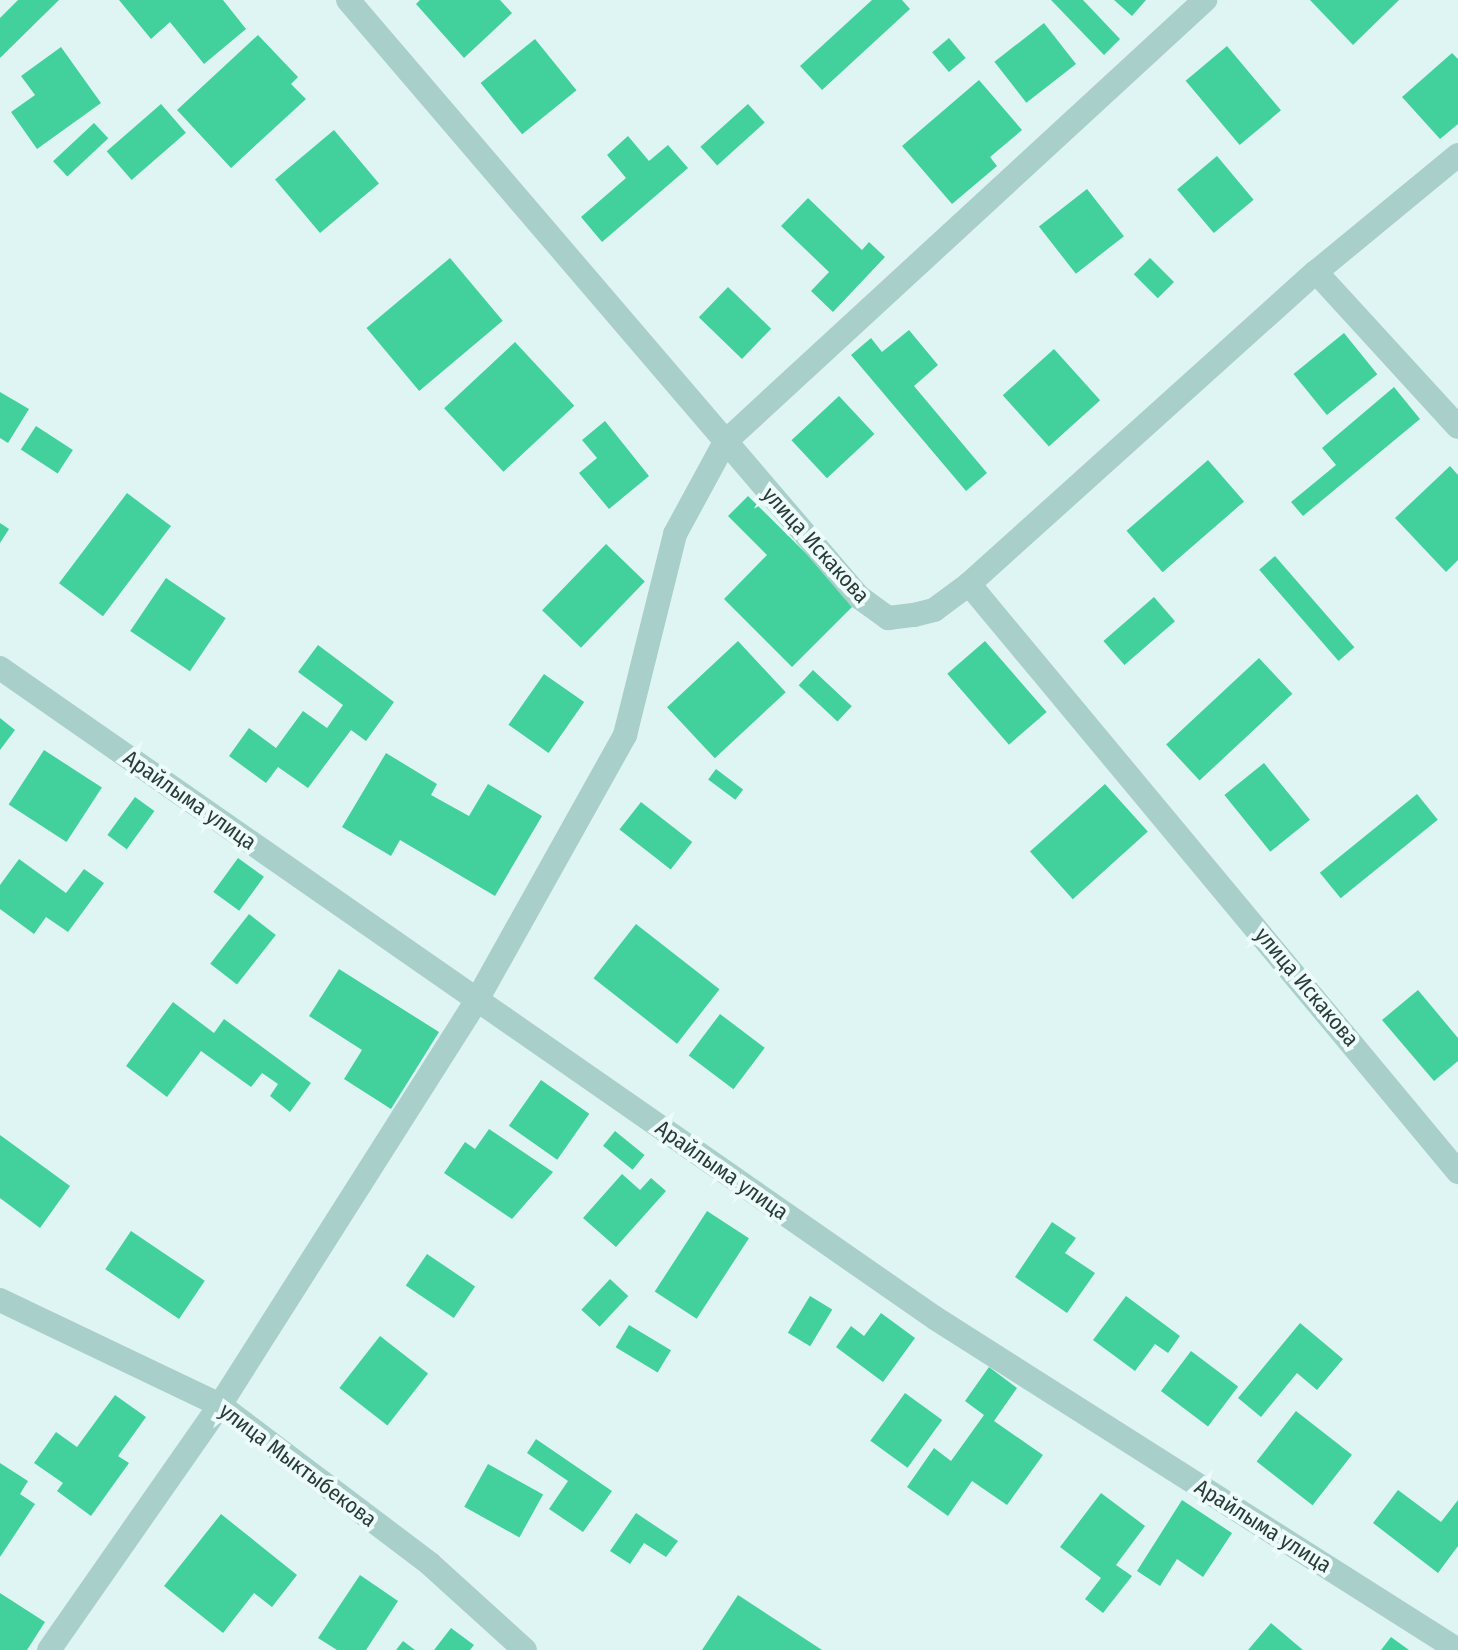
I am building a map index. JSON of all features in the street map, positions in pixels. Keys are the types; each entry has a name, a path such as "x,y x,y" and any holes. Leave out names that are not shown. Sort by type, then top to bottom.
{"street":[{"name":"улица Искакова","path":"348,0 859,597 888,618 934,610 969,584 1458,1172"},
{"path":"49,1650 220,1405 477,1000 625,735 675,534 725,442 1205,0"},
{"path":"969,584 1316,272 1458,155"},
{"path":"1316,272 1458,427"},
{"name":"Арайлыма улица","path":"0,668 935,1318 1458,1650"},
{"name":"улица Мыктыбекова","path":"0,1300 220,1405 430,1564 525,1650"}],"building":[{"path":"18,0 59,0 0,58 0,18"},
{"path":"119,0 223,0 246,29 204,64 170,22 151,39"},
{"path":"420,0 500,0 512,13 464,58 416,4"},
{"path":"872,0 902,0 910,9 822,90 800,66"},
{"path":"1051,0 1083,0 1120,39 1104,55"},
{"path":"1114,0 1146,0 1132,16"},
{"path":"1310,0 1399,0 1353,45"},
{"path":"1044,23 1076,64 1026,103 994,62"},
{"path":"258,35 298,77 291,84 306,99 231,168 177,110"},
{"path":"949,38 966,58 949,72 932,52"},
{"path":"535,39 577,90 522,134 481,83"},
{"path":"1227,46 1281,110 1240,145 1186,81"},
{"path":"61,47 101,103 37,149 11,112 35,95 21,76"},
{"path":"1452,53 1458,59 1458,124 1440,139 1402,97"},
{"path":"979,80 1022,130 990,157 997,166 952,204 902,146"},
{"path":"161,104 186,133 132,180 107,151"},
{"path":"748,104 765,123 717,165 700,147"},
{"path":"94,123 108,138 67,177 53,161"},
{"path":"334,130 379,184 320,233 275,179"},
{"path":"628,136 649,161 668,145 688,168 602,242 581,217 626,178 607,155"},
{"path":"1217,156 1254,200 1214,233 1177,189"},
{"path":"1087,189 1124,236 1076,274 1039,227"},
{"path":"808,198 862,250 869,242 885,257 833,312 811,291 829,272 781,226"},
{"path":"450,258 503,321 419,391 367,328"},
{"path":"1150,258 1174,282 1158,298 1134,274"},
{"path":"728,287 771,329 742,359 699,317"},
{"path":"909,330 938,365 914,386 987,473 966,491 851,355 871,338 882,352"},
{"path":"1344,333 1377,374 1327,415 1293,374"},
{"path":"515,342 574,406 503,472 444,408"},
{"path":"1054,349 1100,400 1049,446 1003,395"},
{"path":"1394,387 1420,419 1303,516 1291,502 1336,465 1322,448"},
{"path":"0,392 29,409 8,443 0,438"},
{"path":"839,396 874,434 827,478 791,440"},
{"path":"605,421 649,476 609,509 579,473 597,458 582,440"},
{"path":"36,426 73,450 58,473 21,449"},
{"path":"1208,460 1244,502 1163,572 1126,531"},
{"path":"1450,466 1458,475 1458,560 1446,572 1395,518"},
{"path":"127,493 171,526 103,616 59,583"},
{"path":"748,496 856,603 792,667 724,599 767,555 728,516"},
{"path":"0,523 9,529 0,543"},
{"path":"606,544 645,582 581,648 542,610"},
{"path":"1275,556 1354,647 1339,661 1259,570"},
{"path":"166,578 226,618 190,671 130,631"},
{"path":"1154,597 1175,621 1124,665 1103,641"},
{"path":"738,641 786,692 715,758 667,707"},
{"path":"985,641 1047,712 1009,745 947,674"},
{"path":"318,645 394,702 366,741 351,730 308,788 278,767 266,783 229,756 249,728 276,748 303,711 327,728 343,705 298,672"},
{"path":"1259,658 1292,694 1200,780 1166,745"},
{"path":"813,670 852,706 837,722 799,685"},
{"path":"544,674 584,702 549,753 508,725"},
{"path":"0,718 15,730 0,750"},
{"path":"44,750 102,788 66,842 9,805"},
{"path":"386,753 437,784 431,795 469,816 488,784 542,816 495,896 400,840 391,856 342,827"},
{"path":"1264,763 1310,820 1270,852 1224,795"},
{"path":"716,769 743,789 735,800 708,779"},
{"path":"1105,784 1148,832 1073,899 1030,852"},
{"path":"1417,794 1438,820 1341,898 1320,873"},
{"path":"135,797 154,811 127,849 107,835"},
{"path":"641,802 692,842 671,870 619,830"},
{"path":"238,858 264,877 239,911 213,892"},
{"path":"19,859 66,893 84,869 104,883 68,932 46,917 34,934 0,909 0,885"},
{"path":"249,914 276,935 237,985 210,964"},
{"path":"636,924 720,989 677,1044 594,978"},
{"path":"339,969 439,1032 391,1109 344,1079 362,1050 309,1016"},
{"path":"1418,990 1458,1038 1458,1061 1434,1081 1382,1020"},
{"path":"173,1002 214,1033 224,1019 311,1083 290,1112 270,1096 278,1084 262,1073 251,1087 201,1051 167,1097 126,1066"},
{"path":"720,1014 765,1048 733,1089 689,1056"},
{"path":"541,1080 589,1114 557,1160 509,1126"},
{"path":"489,1129 553,1172 512,1219 444,1173 465,1142 475,1149"},
{"path":"615,1131 645,1155 633,1170 603,1146"},
{"path":"0,1135 70,1186 40,1228 0,1198"},
{"path":"622,1174 640,1190 651,1178 666,1191 616,1247 583,1218"},
{"path":"707,1211 749,1238 697,1319 655,1292"},
{"path":"1052,1222 1076,1238 1065,1253 1095,1273 1067,1313 1015,1277"},
{"path":"131,1231 205,1281 179,1319 105,1269"},
{"path":"427,1254 475,1286 454,1318 406,1286"},
{"path":"610,1279 628,1296 600,1327 581,1310"},
{"path":"810,1296 832,1309 810,1346 788,1333"},
{"path":"1126,1296 1180,1336 1168,1353 1155,1344 1135,1371 1093,1340"},
{"path":"881,1313 915,1338 883,1382 836,1347 851,1326 864,1336"},
{"path":"1300,1323 1343,1359 1317,1390 1297,1373 1261,1417 1238,1398"},
{"path":"629,1325 671,1350 658,1373 616,1347"},
{"path":"380,1336 428,1374 387,1426 339,1388"},
{"path":"1191,1351 1238,1387 1208,1426 1161,1391"},
{"path":"989,1367 1017,1388 994,1421 1043,1455 1007,1505 972,1481 948,1516 907,1487 934,1448 951,1461 984,1415 965,1401"},
{"path":"905,1393 942,1420 908,1468 870,1441"},
{"path":"115,1395 146,1417 118,1456 129,1463 91,1516 57,1491 63,1483 34,1463 56,1432 77,1447"},
{"path":"1296,1411 1352,1455 1313,1505 1257,1461"},
{"path":"536,1439 612,1491 583,1532 549,1509 568,1481 527,1453"},
{"path":"0,1463 28,1481 20,1494 35,1504 0,1557"},
{"path":"488,1464 543,1495 519,1537 464,1507"},
{"path":"1398,1490 1441,1522 1458,1500 1458,1546 1438,1573 1373,1523"},
{"path":"1101,1493 1145,1526 1116,1565 1132,1576 1103,1613 1085,1599 1101,1578 1060,1547"},
{"path":"1182,1500 1232,1533 1203,1577 1177,1559 1160,1586 1137,1571"},
{"path":"636,1513 678,1541 666,1557 644,1543 630,1564 610,1551"},
{"path":"221,1514 297,1575 272,1607 254,1593 223,1633 164,1586"},
{"path":"360,1575 398,1601 366,1650 337,1650 318,1638"},
{"path":"0,1593 45,1622 27,1650 0,1650"},
{"path":"738,1595 822,1650 702,1650"},
{"path":"1271,1623 1303,1650 1248,1650"},
{"path":"451,1628 474,1645 470,1650 434,1650"},
{"path":"1391,1637 1409,1650 1381,1650"},
{"path":"403,1641 415,1650 396,1650"}]}
